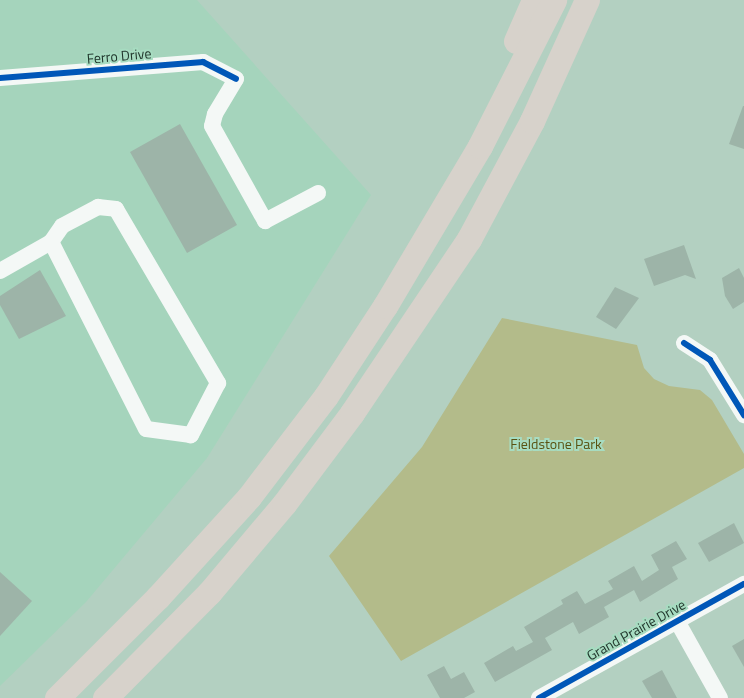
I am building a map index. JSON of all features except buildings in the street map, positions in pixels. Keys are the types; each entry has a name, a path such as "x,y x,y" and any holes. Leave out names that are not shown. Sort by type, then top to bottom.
{"highway":[{"path":"442,211 534,0"},
{"path":"57,698 158,597 249,498 326,396 442,211 480,146 554,0"},
{"path":"106,698 209,593 284,504 352,413 469,239 532,121 587,0"}],"street":[{"name":"Ferro Drive","path":"0,78 203,62 236,79 215,114 212,126 265,221 318,193"},
{"path":"0,271 51,242 62,226 98,207 116,208 218,383 190,434 146,429 51,242"},
{"path":"684,344 710,360 744,415"},
{"name":"Grand Prairie Drive","path":"540,698 744,584"},
{"path":"677,621 720,698"}],"shaded area":[{"path":"0,0 197,0 371,195 207,458 86,602 0,686"}],"green space":[{"name":"Fieldstone Park","path":"502,318 637,345 644,368 654,379 669,386 700,390 712,400 744,454 744,468 401,661 329,556 422,447"}],"cycle path":[{"path":"0,78 203,62 236,79"},
{"path":"684,343 710,360 744,415"},
{"path":"539,698 744,584"}]}
